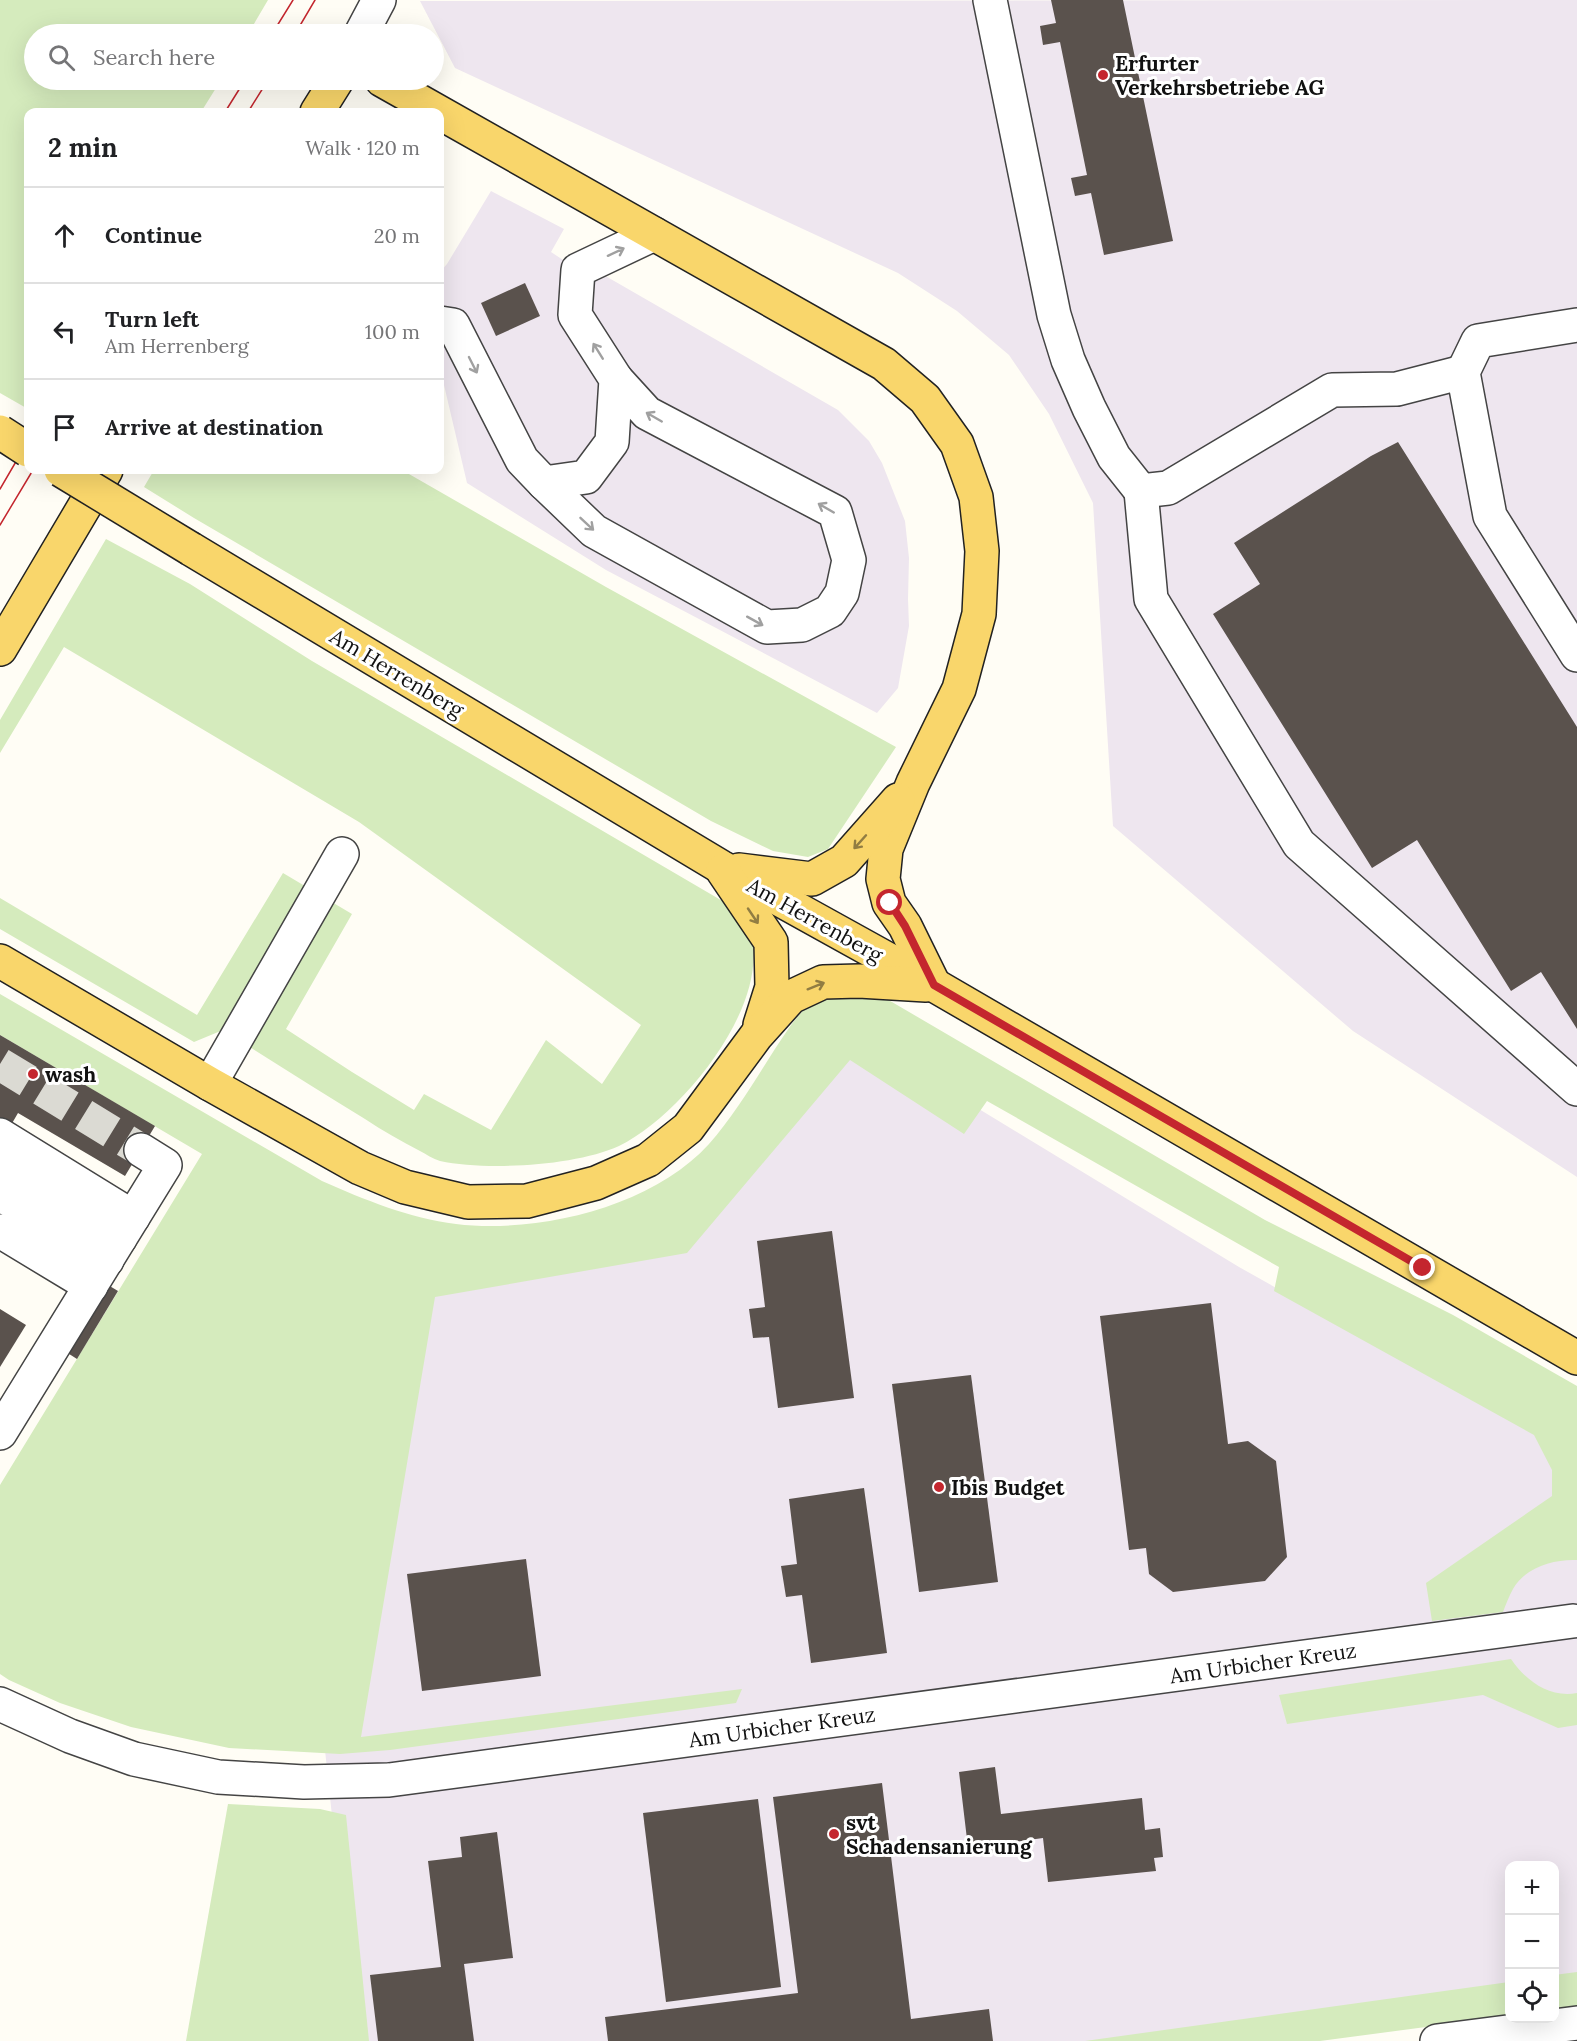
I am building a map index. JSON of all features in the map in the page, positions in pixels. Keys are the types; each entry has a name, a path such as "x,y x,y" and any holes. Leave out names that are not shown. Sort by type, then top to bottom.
{"main road":[{"path":"320,108 331,90"},
{"path":"400,90 431,108"},
{"path":"0,961 210,1084 360,1168 405,1187 468,1202 527,1201 596,1183 648,1160 688,1128 756,1036 791,997 823,982 859,981 934,985 905,926 890,903 883,879 886,849 913,783 959,688 979,615 982,551 976,497 957,444 925,399 884,364 444,115"},
{"path":"0,432 24,447"},
{"name":"Am Herrenberg","path":"68,474 721,867 934,985 1577,1358"},
{"path":"0,649 104,474"},
{"path":"721,867 812,879 844,861 913,783"},
{"path":"721,867 771,942 772,987 756,1036"}],"street":[{"path":"366,24 379,0"},
{"path":"990,0 1054,315 1068,360 1089,408 1114,457 1141,491 1151,599 1299,844 1577,1089"},
{"path":"444,324 453,325 522,460 594,531 767,627 802,625 830,611 842,593 849,560 835,512 647,413 616,379 575,315 578,270 654,234"},
{"path":"1577,325 1478,341 1463,372 1490,516 1577,655"},
{"path":"1141,491 1168,488 1332,390 1397,389 1463,372"},
{"path":"544,483 586,477 612,442 616,379"},
{"path":"210,1084 342,854"},
{"path":"0,1135 113,1250"},
{"path":"5,1415 113,1250 165,1165 141,1150"},
{"path":"0,1164 113,1250"},
{"path":"0,1194 113,1250"},
{"path":"0,1231 113,1250"},
{"name":"Am Urbicher Kreuz","path":"0,1704 70,1736 134,1759 218,1777 304,1782 389,1780 1573,1621"},
{"path":"1437,2041 1577,2023"}],"shaded area":[{"path":"1577,0 1577,1177 1353,1031 1113,826 1093,503 1049,414 1009,355 957,311 898,273 455,68 444,47 444,24 432,24 420,1"},
{"path":"491,191 564,229 551,252 595,281 602,274 838,410 869,441 882,463 905,521 909,558 909,626 898,688 877,713 606,570 467,483 444,385 444,267"},
{"path":"854,1033 1239,1267 1577,1457 1577,1985 1559,1987 1559,1861 1505,1861 1505,1995 1152,2041 356,2041 322,1722 410,1265 669,1224"}],"green space":[{"path":"0,0 268,0 254,24 24,24 24,90 215,90 204,108 24,108 24,407 0,393"},
{"path":"152,474 409,474 606,587 896,747 828,849 808,857 773,851 711,821 144,487"},
{"path":"106,539 190,584 312,661 731,906 750,931 754,960 748,991 735,1023 716,1055 694,1084 669,1110 643,1131 619,1146 579,1158 506,1166 482,1166 440,1161 385,1132 223,1030 194,1042 0,929 0,898 197,1015 283,873 352,914 286,1029 414,1110 424,1094 491,1130 546,1040 602,1084 641,1025 359,822 64,647 0,753 0,720"},
{"path":"0,994 322,1181 404,1213 456,1224 488,1226 522,1225 557,1220 626,1200 657,1184 685,1166 720,1131 792,1024 815,997 880,995 1265,1220 1453,1315 1577,1386 1577,1560 1550,1563 1532,1570 1518,1581 1503,1612 1432,1621 1426,1583 1552,1496 1552,1470 1534,1435 1274,1291 1279,1267 987,1101 964,1134 850,1060 687,1253 435,1297 361,1737 742,1689 736,1703 390,1750 340,1754 229,1748 131,1727 60,1703 0,1674 0,1485 202,1154 0,1035"},
{"path":"1511,1659 1531,1681 1539,1686 1557,1693 1577,1693 1577,1725 1558,1728 1483,1695 1287,1724 1279,1695"},
{"path":"228,1804 320,1809 346,1815 369,2041 186,2041"},
{"path":"1577,1972 1577,2007 1559,2009 1559,1974"},
{"path":"1505,1983 1505,2017 1320,2041 1085,2041"}],"building":[{"path":"1051,0 1123,0 1173,241 1104,255 1091,193 1075,196 1071,178 1087,175 1060,42 1043,45 1040,26 1056,23"},
{"path":"525,283 540,316 496,336 481,303"},
{"path":"1398,442 1577,727 1577,1029 1541,972 1511,991 1417,840 1372,868 1213,614 1260,584 1234,543 1371,456"},
{"name":"wash","path":"0,1035 155,1126 125,1176 18,1113 0,1144"},
{"path":"832,1231 854,1398 778,1408 769,1337 753,1338 749,1309 765,1307 757,1241"},
{"path":"108,1285 118,1291 77,1359 66,1352"},
{"path":"1211,1303 1228,1444 1248,1441 1276,1461 1287,1557 1265,1581 1173,1592 1149,1574 1146,1548 1129,1550 1100,1316"},
{"path":"0,1309 26,1325 0,1367"},
{"path":"971,1375 998,1582 919,1592 892,1384"},
{"path":"864,1488 887,1653 811,1663 802,1595 786,1597 781,1566 797,1564 789,1499"},
{"path":"526,1559 541,1676 422,1691 407,1574"},
{"path":"995,1767 1001,1814 1142,1798 1145,1830 1160,1828 1163,1857 1154,1858 1156,1871 1048,1882 1043,1838 1006,1843 1007,1851 969,1856 959,1772"},
{"path":"882,1783 911,2019 989,2009 993,2041 608,2041 605,2017 798,1993 773,1797"},
{"path":"758,1799 781,1987 666,2002 643,1813"},
{"path":"497,1832 513,1958 464,1964 474,2041 378,2041 370,1975 441,1967 428,1861 462,1857 460,1837"}],"tunnel":[{"path":"0,1064 141,1150"}],"tram line":[{"path":"278,24 293,0"},
{"path":"301,24 315,0"},
{"path":"228,108 239,90"},
{"path":"250,108 262,90"},
{"path":"0,489 24,448"},
{"path":"0,525 31,474"}],"place":[{"name":"Erfurter Verkehrsbetriebe AG","path":"1103,75"},
{"name":"wash","path":"33,1074"},
{"name":"Ibis Budget","path":"939,1487"},
{"name":"svt Schadensanierung","path":"834,1834"}],"route":[{"path":"890,903 905,926 934,985 1423,1268"}]}
